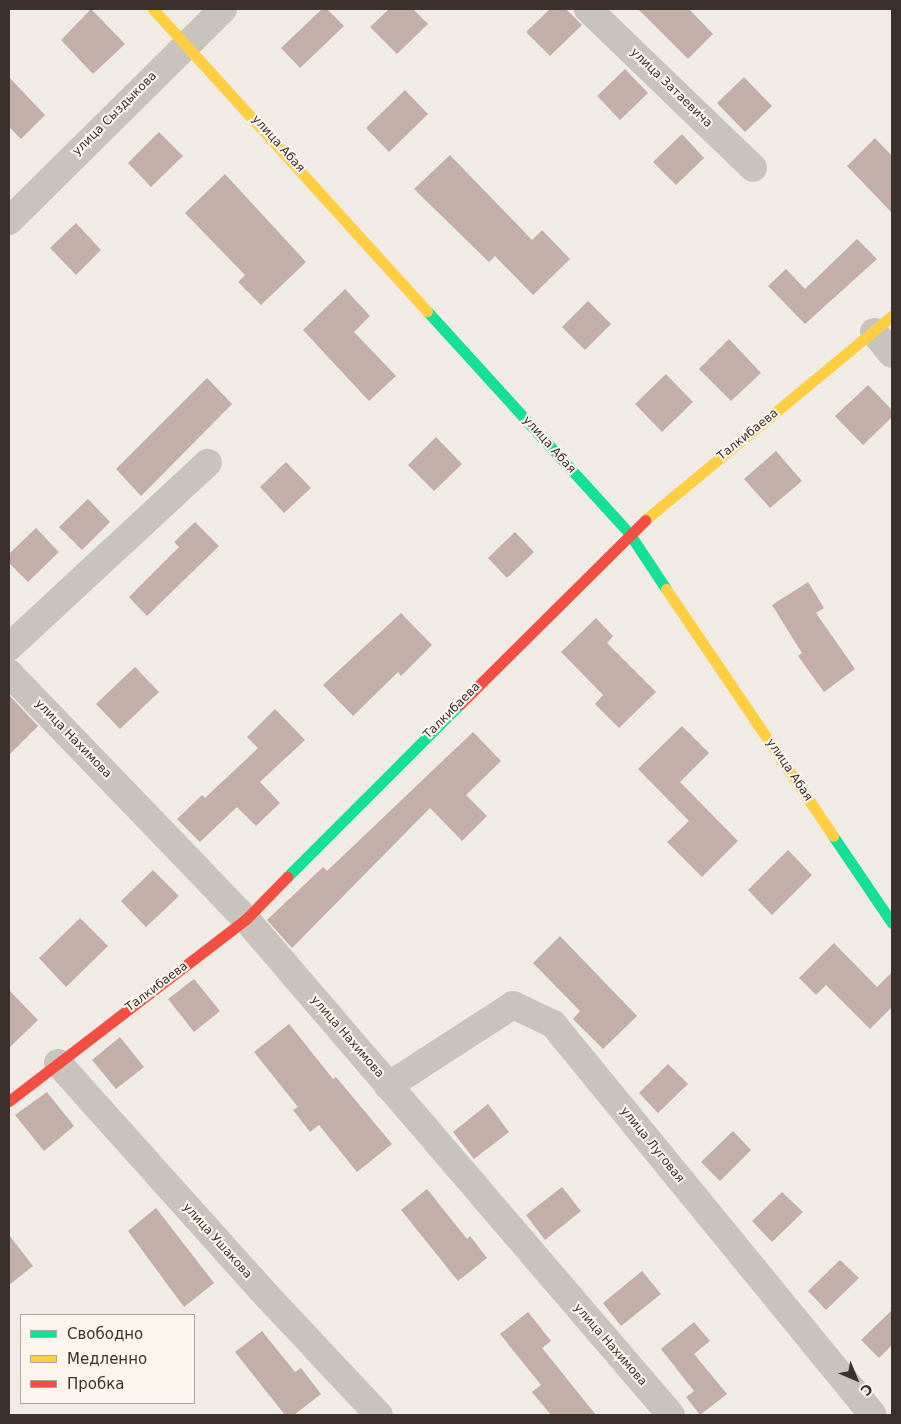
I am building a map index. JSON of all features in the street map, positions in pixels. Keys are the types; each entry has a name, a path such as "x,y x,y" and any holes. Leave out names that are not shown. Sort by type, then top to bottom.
{"street":[{"name":"улица Абая","path":"153,9 187,43 628,533 892,923"},
{"name":"улица Сыздыкова","path":"9,221 223,9"},
{"name":"улица Затаевича","path":"588,9 753,168"},
{"name":"Талкибаева","path":"9,1101 246,919 628,533 883,324"},
{"path":"883,324 892,354"},
{"path":"9,647 208,463"},
{"name":"улица Нахимова","path":"9,672 246,919 671,1415"},
{"name":"улица Луговая","path":"388,1086 513,1005 553,1024 873,1415"},
{"name":"улица Ушакова","path":"58,1063 268,1297 380,1415"}],"building":[{"path":"91,9 125,44 93,74 61,40"},
{"path":"322,9 327,9 344,26 300,68 281,48"},
{"path":"389,9 413,9 428,24 397,54 370,27"},
{"path":"550,9 566,9 582,25 550,56 526,32"},
{"path":"638,9 689,9 713,34 688,59"},
{"path":"625,69 648,93 620,120 597,96"},
{"path":"9,77 45,115 21,139 9,127"},
{"path":"744,77 772,106 745,132 717,103"},
{"path":"405,90 428,114 389,152 366,128"},
{"path":"159,132 183,156 151,187 128,163"},
{"path":"682,134 704,158 676,185 653,162"},
{"path":"875,138 892,156 892,213 847,166"},
{"path":"450,155 532,240 542,230 570,259 533,295 495,256 489,262 414,189"},
{"path":"225,174 306,262 261,305 238,282 245,275 185,213"},
{"path":"76,223 101,250 76,275 50,248"},
{"path":"857,239 877,259 805,324 768,286 786,269 805,289"},
{"path":"345,289 370,316 354,332 396,376 369,401 303,330"},
{"path":"588,301 611,324 585,350 562,327"},
{"path":"729,339 761,373 731,401 699,369"},
{"path":"666,374 693,402 662,432 635,404"},
{"path":"207,378 232,404 141,496 116,469"},
{"path":"868,385 892,410 892,417 863,445 835,416"},
{"path":"436,437 462,464 434,491 408,465"},
{"path":"776,451 802,481 770,508 744,479"},
{"path":"286,462 311,488 284,513 260,487"},
{"path":"88,499 110,522 82,550 59,527"},
{"path":"195,522 219,546 147,616 129,597 179,547 174,542"},
{"path":"36,528 59,552 28,582 9,563 9,554"},
{"path":"515,532 534,552 507,578 488,558"},
{"path":"808,582 824,608 816,613 855,669 824,692 798,656 802,653 772,605"},
{"path":"401,613 432,645 401,676 398,672 353,716 323,685"},
{"path":"596,618 613,636 607,643 656,692 619,728 595,704 603,695 561,652"},
{"path":"135,667 159,692 120,729 96,704"},
{"path":"9,695 38,726 9,755"},
{"path":"275,709 305,740 260,782 280,803 256,826 237,807 200,842 177,819 202,795 205,798 258,748 247,737"},
{"path":"682,726 709,753 680,782 738,841 702,877 667,842 689,821 638,769"},
{"path":"473,732 501,761 466,795 487,816 462,841 430,808 292,948 267,920 323,867 327,871"},
{"path":"788,850 812,875 772,915 748,890"},
{"path":"153,870 179,896 146,927 121,901"},
{"path":"80,918 108,946 66,987 39,958"},
{"path":"560,936 637,1016 603,1049 573,1019 580,1011 533,963"},
{"path":"834,943 877,987 892,972 892,1007 870,1029 826,985 816,995 799,978"},
{"path":"194,979 220,1011 194,1032 168,999"},
{"path":"9,990 38,1020 9,1048"},
{"path":"289,1024 333,1079 336,1077 392,1144 357,1172 319,1125 310,1132 293,1110 298,1107 254,1052"},
{"path":"120,1037 144,1067 116,1089 92,1060"},
{"path":"668,1064 688,1084 658,1113 639,1093"},
{"path":"47,1092 74,1126 44,1151 15,1115"},
{"path":"488,1104 509,1132 474,1159 453,1132"},
{"path":"733,1131 751,1150 720,1181 701,1162"},
{"path":"562,1187 581,1211 545,1240 526,1215"},
{"path":"427,1189 467,1239 470,1236 487,1258 458,1281 401,1210"},
{"path":"782,1192 803,1212 772,1242 752,1221"},
{"path":"156,1208 214,1283 184,1307 128,1231"},
{"path":"9,1235 33,1266 9,1285"},
{"path":"840,1260 859,1278 826,1310 808,1291"},
{"path":"642,1271 661,1294 621,1326 603,1303"},
{"path":"892,1310 892,1345 879,1358 861,1340"},
{"path":"528,1312 551,1341 542,1348 596,1415 551,1415 532,1392 541,1385 500,1334"},
{"path":"694,1322 710,1341 694,1354 727,1394 700,1415 686,1397 694,1391 661,1349"},
{"path":"262,1331 295,1372 301,1368 321,1394 294,1415 285,1415 235,1352"}],"traffic: fast":[{"path":"427,311 629,533 666,589"},
{"path":"287,877 460,704"},
{"path":"833,836 892,923"}],"traffic: slow":[{"path":"153,9 427,311"},
{"path":"645,520 892,316"},
{"path":"666,589 833,836"}],"traffic: jam":[{"path":"460,704 645,520"},
{"path":"9,1101 246,919 287,877"}]}
